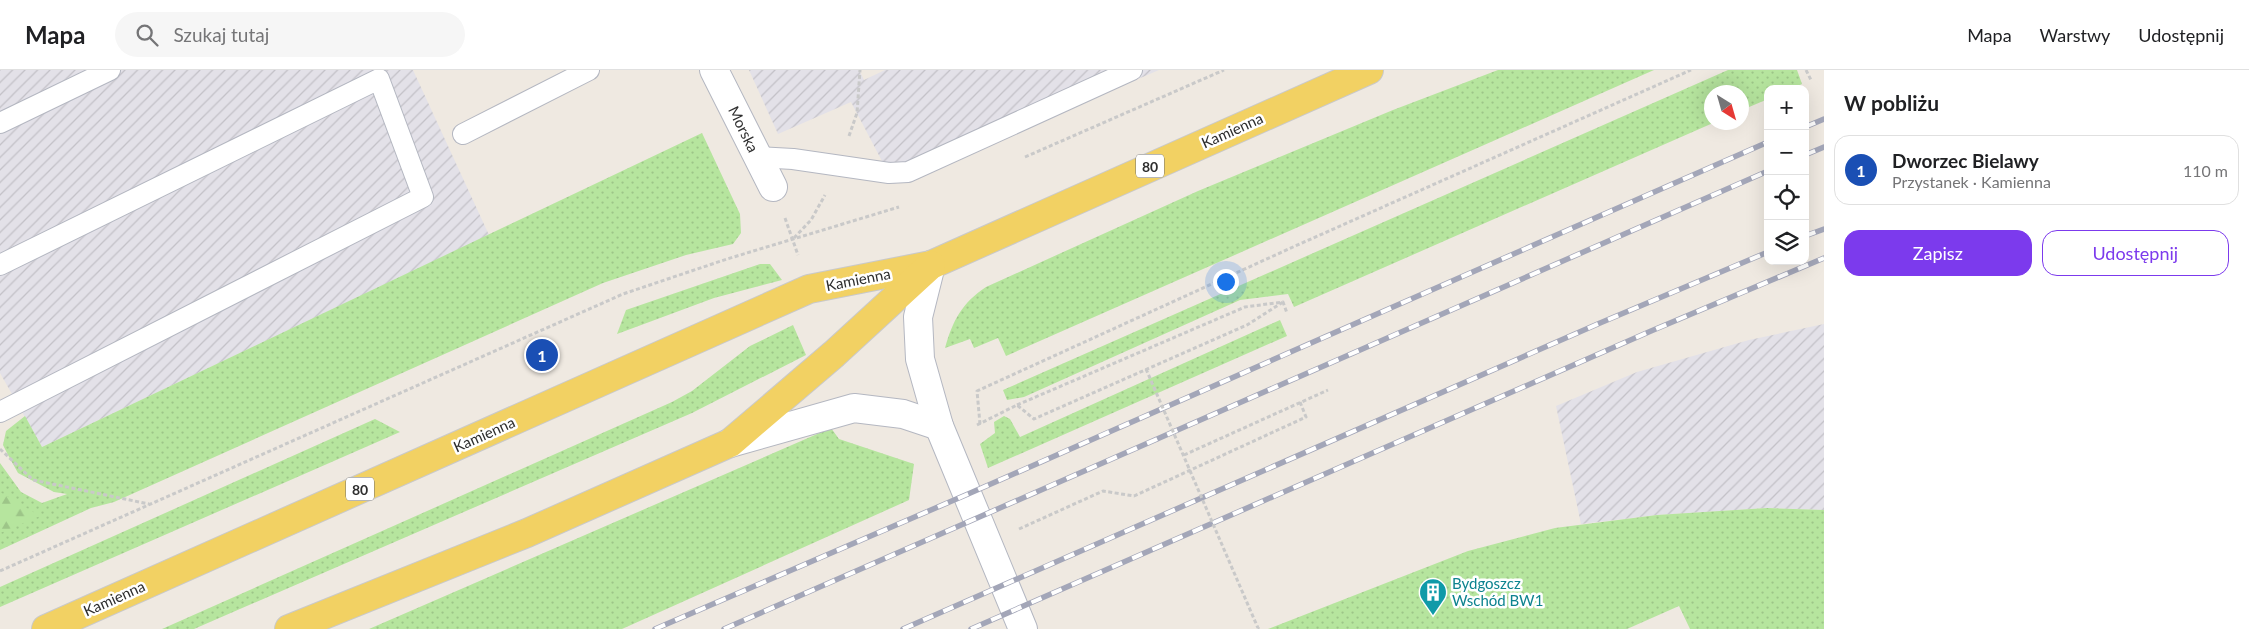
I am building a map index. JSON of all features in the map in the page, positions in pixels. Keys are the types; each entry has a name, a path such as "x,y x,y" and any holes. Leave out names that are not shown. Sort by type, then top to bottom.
{"main road":[{"name":"Kamienna","path":"46,629 809,289 931,265 1369,70"},
{"name":"Kamienna","path":"289,629 527,533 730,443 834,354 931,265"}],"street":[{"name":"Morska","path":"714,70 773,187"},
{"path":"931,265 918,317 920,359 939,426 1024,629"},
{"path":"730,443 854,408 903,414 939,426"}],"lane":[{"path":"0,123 110,70"},
{"path":"463,134 589,70"},
{"path":"758,157 793,159 889,173 908,172 1132,70"},
{"path":"0,265 377,74 423,197 0,412"}],"path":[{"path":"0,571 622,294 793,239 811,220 841,166 857,113 860,70"},
{"path":"980,424 977,391 1284,251 1691,70"},
{"path":"1806,70 1811,80"},
{"path":"1017,405 1034,419 1246,325 1283,302"},
{"path":"973,427 1017,405 1245,307 1283,302"},
{"path":"1283,302 1288,313"},
{"path":"1146,370 1259,629"},
{"path":"1184,455 1328,390"},
{"path":"1016,531 1103,491 1134,496 1306,418 1300,402"},
{"path":"0,449 33,480 149,504"}],"shaded area":[{"path":"0,70 413,70 489,235 42,447 0,373"},
{"path":"749,70 859,70 864,80 885,70 1159,70 894,184 851,102 778,134"},
{"path":"1824,324 1824,510 1767,508 1657,515 1581,524 1556,406 1637,372 1749,340"}],"green space":[{"path":"1498,70 1654,70 1006,356 998,338 974,348 970,339 945,348 951,329 960,313 971,299 986,287 1198,191 1393,110"},
{"path":"1728,70 1797,70 1802,84 1764,85 1764,101 1749,107 1749,85 1704,85 1704,127 1294,307 1288,294 1240,300 1024,397 1007,400 1003,390"},
{"path":"702,133 740,214 741,233 733,244 686,255 603,283 114,502 91,508 0,550 0,463 21,492 42,503 67,494 54,492 18,473 8,455 3,445 6,431 25,416 42,447"},
{"path":"760,264 770,264 782,280 714,298 617,334 626,310"},
{"path":"1280,320 1287,336 988,468 980,444 995,433 994,422 1004,416 1010,419 1020,437"},
{"path":"793,325 806,355 692,413 194,629 162,629 672,402 692,391 750,346"},
{"path":"375,419 400,432 0,607 0,587"},
{"path":"831,428 839,439 914,464 909,500 622,629 369,629"},
{"path":"0,492 40,516 0,533"},
{"path":"1767,508 1824,510 1824,629 1690,629 1679,606 1627,629 1268,629 1468,551 1555,528 1657,515"}],"railway":[{"path":"1809,125 1824,119"},
{"path":"655,629 968,494 1764,144"},
{"path":"1809,153 1824,147"},
{"path":"724,629 1764,173"},
{"path":"1809,235 1824,229"},
{"path":"903,629 1600,323 1764,254"},
{"path":"971,629 1651,331 1824,258"}],"place":[{"name":"Dworzec Bielawy","path":"542,355"},
{"name":"Bydgoszcz Wschód BW1","path":"1433,616"}]}
